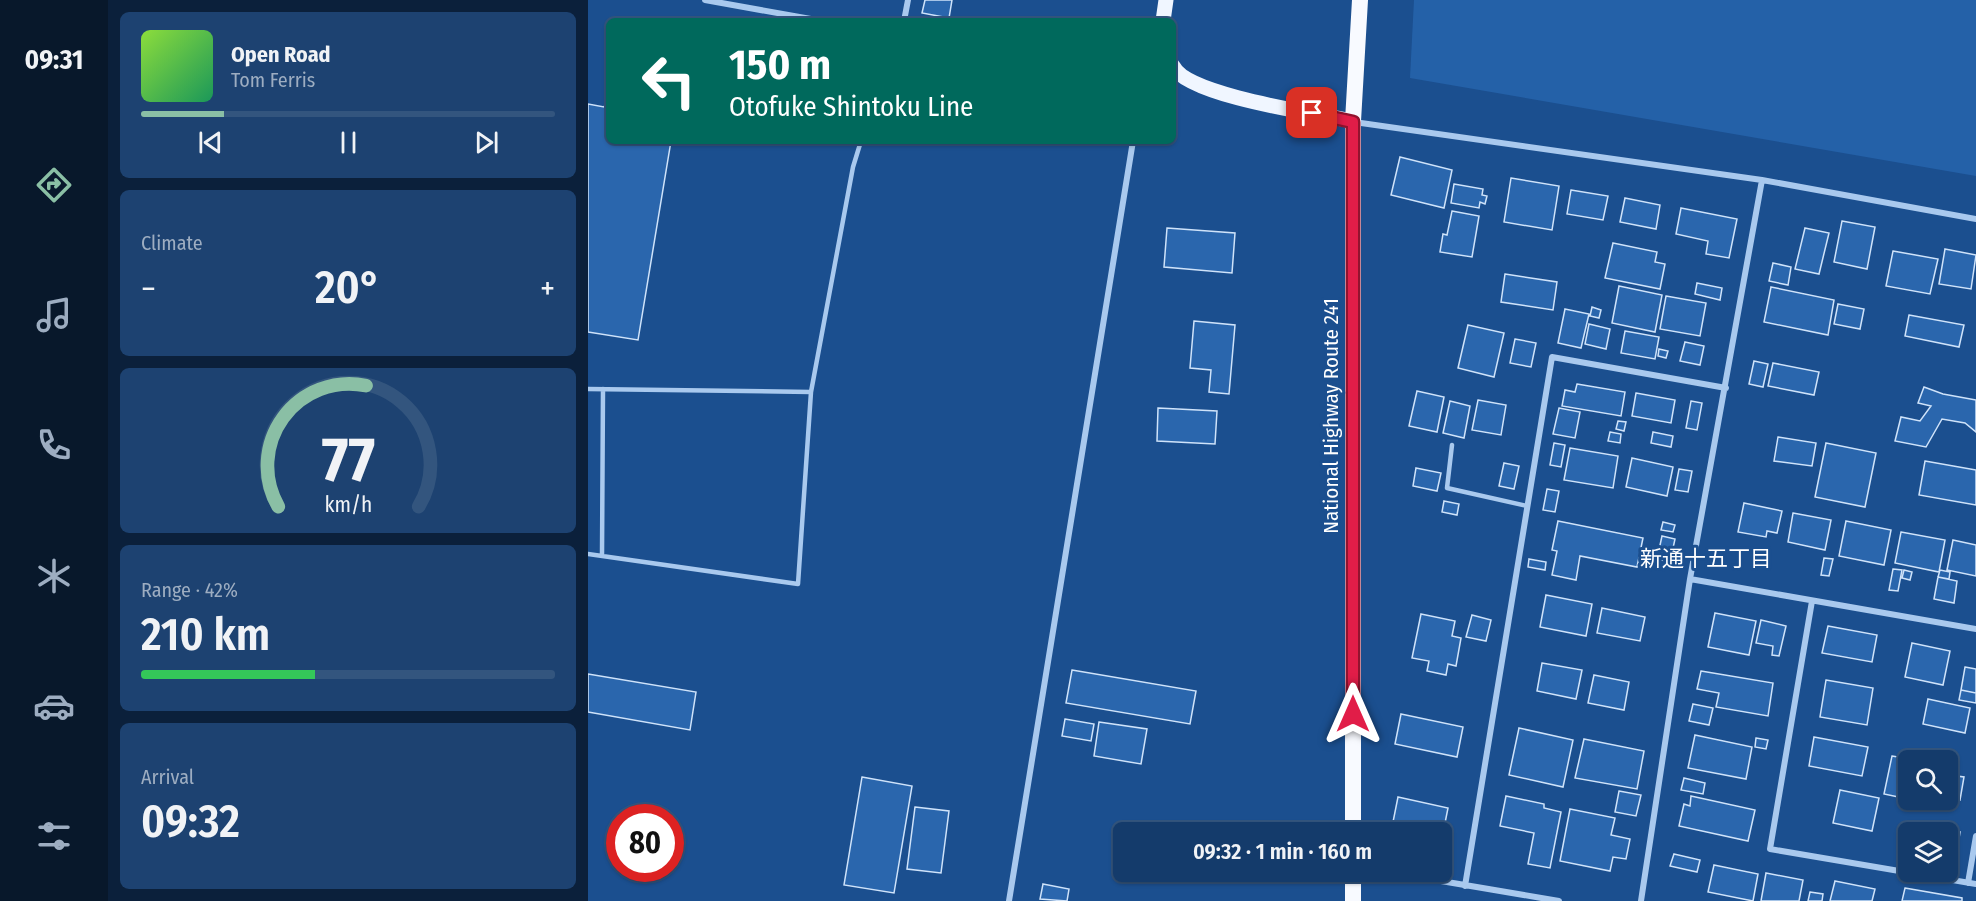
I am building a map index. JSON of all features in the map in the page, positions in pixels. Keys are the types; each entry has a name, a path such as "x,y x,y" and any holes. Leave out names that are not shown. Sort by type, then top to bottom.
{"highway":[{"name":"National Highway Route 241","path":"1353,822 1353,122 1360,0"},
{"path":"1353,882 1353,901"}],"main road":[{"path":"1163,18 1166,0"},
{"path":"1176,73 1209,91 1353,122"}],"street":[{"path":"705,0 806,18"},
{"path":"752,8 753,0"},
{"path":"905,18 908,0"},
{"path":"1353,122 1762,180 1976,219"},
{"path":"1009,901 1133,144"},
{"path":"1641,901 1690,579 1762,180"},
{"path":"1465,886 1552,357 1726,388"},
{"path":"1690,579 1976,629"},
{"path":"1812,601 1770,849 1976,884"},
{"path":"1968,883 1976,836"},
{"path":"1443,882 1559,901"}],"lane":[{"path":"588,554 798,584 812,392 853,167 860,144"},
{"path":"588,389 812,392"},
{"path":"602,556 603,389"},
{"path":"1452,445 1447,488 1527,506"}],"shaded area":[{"path":"1414,0 1976,0 1976,176 1410,78"}],"building":[{"path":"925,0 952,0 949,18 922,13"},
{"path":"606,103 606,144 671,144 638,340 588,332 588,104 604,107"},
{"path":"1400,157 1452,170 1444,208 1391,195"},
{"path":"1511,178 1559,186 1552,230 1504,222"},
{"path":"1454,184 1483,189 1482,195 1487,196 1485,204 1480,202 1479,208 1451,203"},
{"path":"1571,190 1608,196 1603,220 1567,214"},
{"path":"1625,198 1660,205 1656,229 1620,222"},
{"path":"1681,208 1737,219 1729,258 1706,254 1708,241 1676,234"},
{"path":"1452,211 1479,216 1472,257 1440,252 1443,234 1447,235"},
{"path":"1842,221 1875,227 1867,269 1834,262"},
{"path":"1167,228 1235,233 1232,273 1164,267"},
{"path":"1805,228 1829,233 1819,274 1795,269"},
{"path":"1613,243 1657,252 1655,262 1665,264 1660,289 1605,278"},
{"path":"1945,249 1976,255 1971,289 1939,284"},
{"path":"1893,251 1938,259 1930,294 1886,286"},
{"path":"1773,263 1791,267 1788,285 1769,281"},
{"path":"1505,274 1557,282 1553,310 1501,302"},
{"path":"1697,283 1722,288 1720,300 1695,294"},
{"path":"1619,286 1662,295 1655,332 1612,323"},
{"path":"1771,287 1834,300 1828,335 1764,322"},
{"path":"1666,296 1706,303 1700,336 1660,329"},
{"path":"1838,304 1864,309 1860,329 1834,324"},
{"path":"1592,307 1601,310 1599,318 1590,316"},
{"path":"1565,309 1589,314 1581,348 1558,343"},
{"path":"1909,315 1964,325 1959,347 1905,336"},
{"path":"1194,321 1235,325 1229,394 1209,392 1211,370 1190,368"},
{"path":"1589,324 1610,329 1606,349 1585,344"},
{"path":"1468,325 1504,333 1494,377 1458,368"},
{"path":"1625,331 1659,337 1655,359 1621,353"},
{"path":"1515,339 1536,343 1531,367 1510,363"},
{"path":"1685,342 1704,346 1700,365 1680,361"},
{"path":"1659,349 1668,351 1666,358 1658,356"},
{"path":"1754,361 1768,364 1763,387 1749,384"},
{"path":"1773,363 1819,372 1814,395 1768,386"},
{"path":"1577,384 1625,392 1621,416 1562,406 1565,390 1575,392"},
{"path":"1924,387 1943,394 1976,400 1976,432 1965,423 1942,419 1926,447 1895,441 1901,417 1920,421 1931,406 1918,403"},
{"path":"1417,391 1444,397 1437,432 1409,426"},
{"path":"1636,393 1675,400 1671,423 1632,416"},
{"path":"1478,400 1506,405 1501,435 1472,430"},
{"path":"1450,401 1470,406 1464,438 1443,433"},
{"path":"1691,401 1702,403 1697,430 1686,428"},
{"path":"1158,408 1217,411 1215,444 1157,441"},
{"path":"1559,408 1580,412 1575,438 1553,434"},
{"path":"1618,421 1626,422 1624,431 1616,429"},
{"path":"1610,432 1621,434 1620,443 1608,441"},
{"path":"1653,432 1673,436 1671,447 1651,443"},
{"path":"1778,437 1816,443 1812,466 1774,461"},
{"path":"1554,443 1565,445 1561,467 1550,465"},
{"path":"1826,443 1876,453 1865,507 1815,497"},
{"path":"1570,448 1618,456 1613,488 1564,480"},
{"path":"1632,458 1673,467 1667,496 1626,487"},
{"path":"1925,461 1976,470 1976,505 1919,495"},
{"path":"1504,463 1519,466 1514,489 1499,486"},
{"path":"1416,468 1441,473 1437,491 1413,486"},
{"path":"1679,469 1692,471 1688,492 1675,490"},
{"path":"1547,489 1559,491 1555,512 1543,510"},
{"path":"1444,501 1459,504 1457,515 1442,512"},
{"path":"1744,503 1782,511 1777,533 1767,531 1766,537 1738,532"},
{"path":"1793,513 1831,520 1825,550 1788,542"},
{"path":"1558,521 1643,538 1637,567 1580,556 1576,580 1552,575 1557,551 1552,550"},
{"path":"1846,521 1891,530 1884,565 1839,556"},
{"path":"1663,522 1675,525 1673,532 1661,530"},
{"path":"1901,532 1945,540 1939,572 1895,563"},
{"path":"1662,536 1675,539 1670,562 1657,559"},
{"path":"1953,540 1976,545 1976,576 1947,570"},
{"path":"1824,558 1833,559 1829,576 1821,575"},
{"path":"1529,559 1546,562 1545,570 1528,567"},
{"path":"1893,569 1902,570 1898,591 1889,590"},
{"path":"1904,570 1912,572 1910,580 1902,578"},
{"path":"1940,570 1950,572 1949,579 1938,577"},
{"path":"1938,577 1957,581 1954,603 1934,599"},
{"path":"1546,595 1592,604 1586,636 1540,627"},
{"path":"1602,608 1645,617 1640,641 1597,633"},
{"path":"1715,613 1756,621 1749,655 1708,647"},
{"path":"1421,614 1455,621 1452,636 1461,638 1456,666 1448,664 1446,675 1427,671 1429,661 1412,658"},
{"path":"1472,615 1491,620 1486,641 1466,637"},
{"path":"1761,620 1786,626 1779,656 1772,655 1773,646 1756,643"},
{"path":"1828,626 1877,635 1872,662 1822,653"},
{"path":"1912,643 1950,651 1943,685 1905,677"},
{"path":"1542,663 1582,670 1576,699 1537,691"},
{"path":"1965,667 1976,669 1976,693 1961,690"},
{"path":"1072,670 1196,691 1190,724 1066,703"},
{"path":"1701,671 1773,683 1768,716 1716,707 1719,693 1697,689"},
{"path":"588,674 696,692 690,730 588,712"},
{"path":"1594,675 1629,682 1624,710 1588,703"},
{"path":"1826,680 1873,688 1867,725 1820,717"},
{"path":"1961,690 1976,693 1976,703 1959,700"},
{"path":"1928,699 1970,708 1965,733 1923,724"},
{"path":"1693,704 1713,708 1709,725 1689,721"},
{"path":"1401,714 1463,727 1457,757 1395,744"},
{"path":"1065,719 1094,724 1091,741 1062,736"},
{"path":"1099,722 1147,729 1141,764 1094,756"},
{"path":"1519,728 1573,740 1563,787 1509,775"},
{"path":"1695,735 1752,747 1746,779 1688,768"},
{"path":"1814,737 1868,747 1862,776 1809,766"},
{"path":"1756,738 1768,740 1766,749 1755,747"},
{"path":"1584,739 1644,751 1637,789 1575,778"},
{"path":"1892,756 1898,757 1898,797 1884,794"},
{"path":"1958,776 1964,777 1960,800 1958,799"},
{"path":"862,777 912,786 894,893 844,885"},
{"path":"1684,778 1705,783 1703,794 1681,790"},
{"path":"1840,790 1879,798 1872,831 1833,823"},
{"path":"1619,791 1641,795 1636,816 1615,812"},
{"path":"1506,796 1544,804 1544,808 1561,812 1550,868 1528,864 1534,833 1500,826"},
{"path":"1691,796 1755,810 1748,841 1679,826 1684,804 1690,806"},
{"path":"1398,797 1448,808 1445,822 1393,822"},
{"path":"915,807 949,811 941,873 907,869"},
{"path":"1570,809 1615,818 1611,835 1630,839 1626,859 1613,857 1610,871 1560,861"},
{"path":"1674,854 1700,860 1697,872 1670,866"},
{"path":"1714,865 1758,874 1753,901 1708,892"},
{"path":"1766,873 1803,880 1799,901 1761,901"},
{"path":"1835,881 1875,889 1872,901 1830,901"},
{"path":"1043,884 1069,889 1067,901 1040,899"},
{"path":"1905,888 1962,898 1962,901 1902,901"},
{"path":"1810,892 1823,894 1822,901 1808,901"}],"district":[{"name":"新通十五丁目","path":"1706,558"}],"route":[{"path":"1312,113 1353,122 1353,714"}]}
